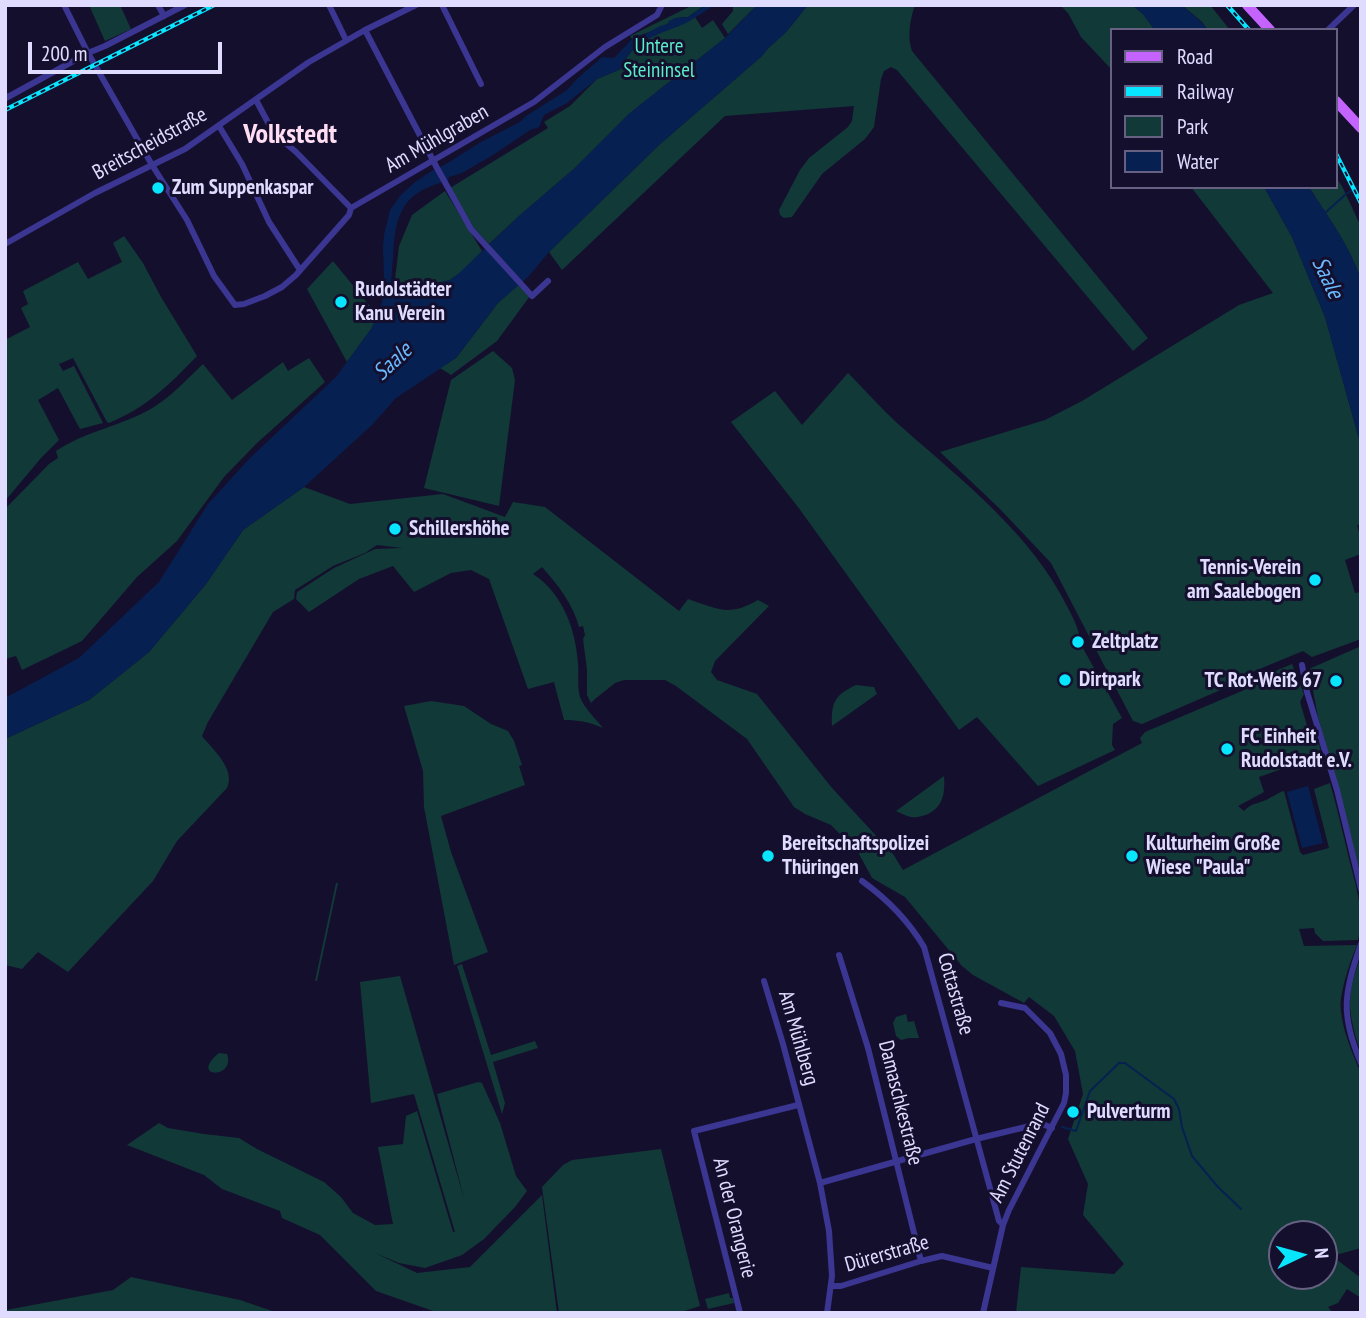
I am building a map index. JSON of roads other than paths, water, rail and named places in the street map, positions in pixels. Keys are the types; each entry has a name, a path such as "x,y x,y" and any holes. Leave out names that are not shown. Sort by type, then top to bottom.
{"main road":[{"path":"1247,5 1268,28"},
{"path":"1338,103 1361,128"}],"street":[{"path":"64,5 152,165"},
{"path":"158,5 164,16"},
{"path":"5,95 6,98 88,52 185,5"},
{"path":"329,5 346,40"},
{"name":"Breitscheidstraße","path":"5,244 91,196 185,149 309,62 416,5"},
{"path":"442,5 481,84"},
{"name":"Am Mühlgraben","path":"152,165 187,220 214,276 235,305 244,304 282,286 300,270 349,215 351,208 435,165 534,102 605,47 657,15 662,5"},
{"path":"1330,28 1354,5"},
{"path":"365,30 471,229 530,293 548,281"},
{"path":"256,100 273,132 351,208"},
{"path":"219,126 242,164 269,222 300,270"},
{"path":"1302,665 1361,889"},
{"name":"Cottastraße","path":"862,881 903,917 924,947 976,1139"},
{"path":"1361,944 1345,1001 1349,1026 1361,1063"},
{"name":"Damaschkestraße","path":"839,955 868,1048 921,1261"},
{"name":"Am Mühlberg","path":"764,981 820,1183 832,1264 827,1313"},
{"name":"Am Stutenrand","path":"983,1313 1003,1225 1065,1103 1066,1093 1066,1075 1061,1054 1050,1033 1025,1008 1001,1003"},
{"name":"Am Mühlberg","path":"694,1131 798,1105"},
{"path":"820,1183 1038,1124 1052,1128"},
{"name":"An der Orangerie","path":"694,1131 740,1313"},
{"name":"Am Stutenrand","path":"976,1139 999,1221 1003,1225"},
{"name":"Dürerstraße","path":"831,1286 841,1286 942,1256 993,1268"}],"water":[{"name":"Saale","path":"705,5 714,5 686,23 640,44 632,50 621,69 597,79 567,103 544,115 539,127 462,173 449,177 448,181 433,185 411,198 399,217 396,229 393,296 450,280 457,275 575,168 630,113 725,38 757,5 808,5 762,56 659,145 549,252 528,277 498,303 456,358 396,398 372,425 304,487 243,530 206,584 149,652 89,700 5,739 5,698 79,658 159,582 208,504 250,458 336,377 371,329 382,302 384,235 390,210 400,196 430,172 520,122 566,90 602,57 614,58 635,36 644,35 675,18 688,17"},
{"path":"1132,5 1182,5 1206,28 1154,28"},
{"name":"Saale","path":"1265,189 1310,189 1351,255 1361,280 1361,446 1325,317 1292,237"},
{"path":"1308,786 1323,843 1302,848 1287,792"}],"waterway":[{"path":"1326,212 1361,185"},
{"path":"1062,1127 1076,1131 1090,1091 1119,1063 1125,1063 1174,1099 1192,1156 1241,1209"}],"railway":[{"path":"5,110 214,5"},
{"path":"1227,5 1247,28"},
{"path":"1338,158 1361,203"}],"place":[{"name":"Zum Suppenkaspar","path":"158,188"},
{"name":"Rudolstädter Kanu Verein","path":"341,302"},
{"name":"Schillershöhe","path":"395,529"},
{"name":"Tennis-Verein am Saalebogen","path":"1315,580"},
{"name":"Zeltplatz","path":"1078,642"},
{"name":"Dirtpark","path":"1065,680"},
{"name":"TC Rot-Weiß 67","path":"1336,681"},
{"name":"FC Einheit Rudolstadt e.V.","path":"1227,749"},
{"name":"Bereitschaftspolizei Thüringen","path":"768,856"},
{"name":"Kulturheim Große Wiese \"Paula\"","path":"1132,856"},
{"name":"Pulverturm","path":"1073,1112"}],"district":[{"name":"Volkstedt","path":"290,135"}],"park label":[{"name":"Untere Steininsel","path":"659,59"}]}
